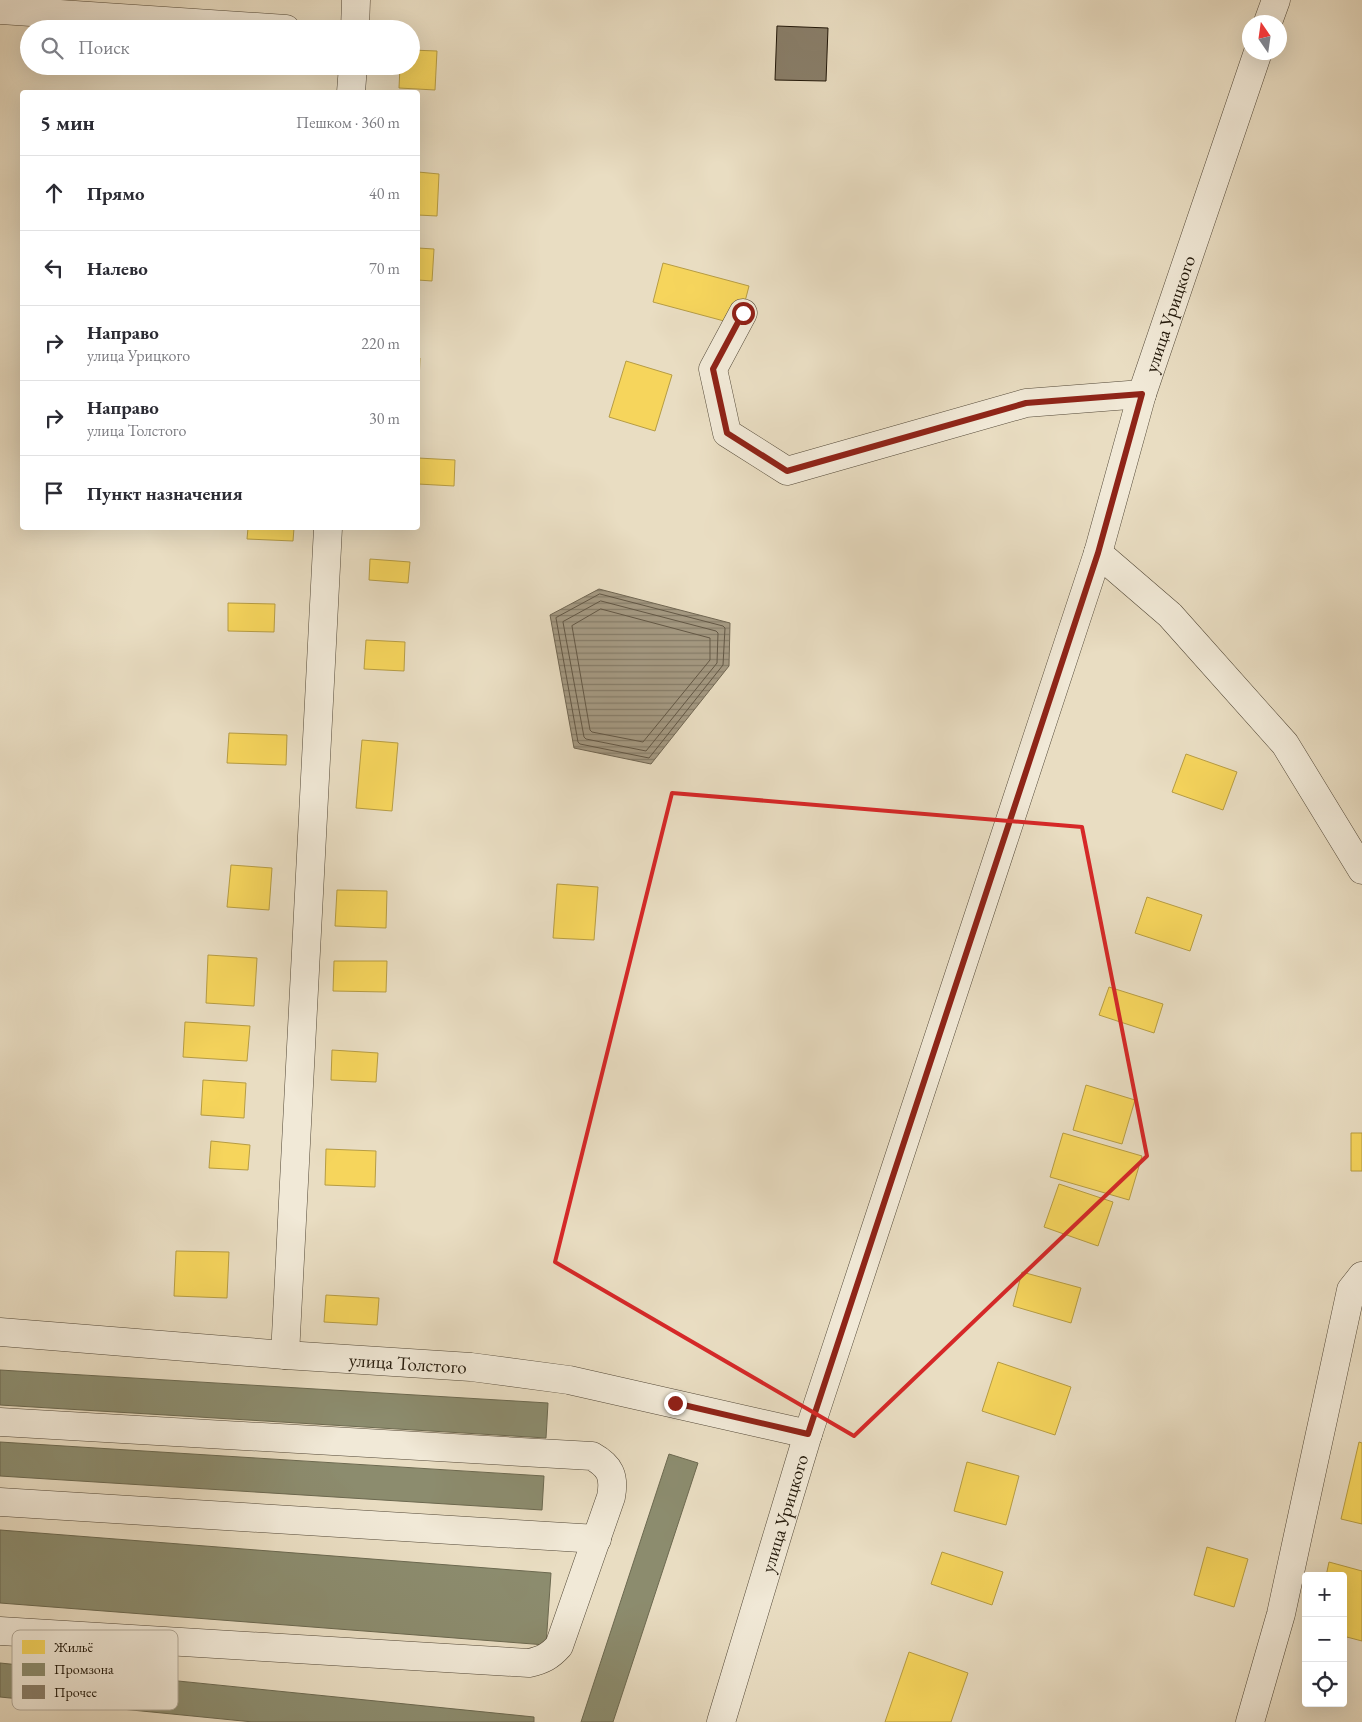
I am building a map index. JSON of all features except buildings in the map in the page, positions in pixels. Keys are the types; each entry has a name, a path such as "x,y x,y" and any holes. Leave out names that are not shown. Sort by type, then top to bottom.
{"street":[{"path":"355,20 356,0"},
{"path":"1271,15 1276,0"},
{"path":"0,10 151,20"},
{"name":"улица Урицкого","path":"721,1722 808,1434 1098,553 1142,394 1255,60"},
{"path":"351,90 352,75"},
{"path":"743,313 713,369 727,433 787,471 1026,403 1142,394"},
{"path":"284,1355 328,530"},
{"path":"1098,553 1170,615 1285,744 1362,870"},
{"path":"1250,1722 1280,1614 1351,1290 1362,1276"},
{"name":"улица Толстого","path":"0,1332 284,1355 471,1367 569,1380 808,1434"},
{"path":"0,1422 592,1456 602,1462 610,1471 613,1485 611,1497 559,1646 552,1655 542,1660 529,1663 178,1642"},
{"path":"0,1502 597,1539"}],"highlighted area":[{"path":"672,793 1082,827 1147,1156 854,1436 555,1262"}],"water":[{"path":"599,589 730,623 729,666 651,764 574,748 550,615"}],"route":[{"path":"675,1403 808,1434 1098,553 1142,394 1026,403 787,471 727,433 713,369 743,313"}]}
